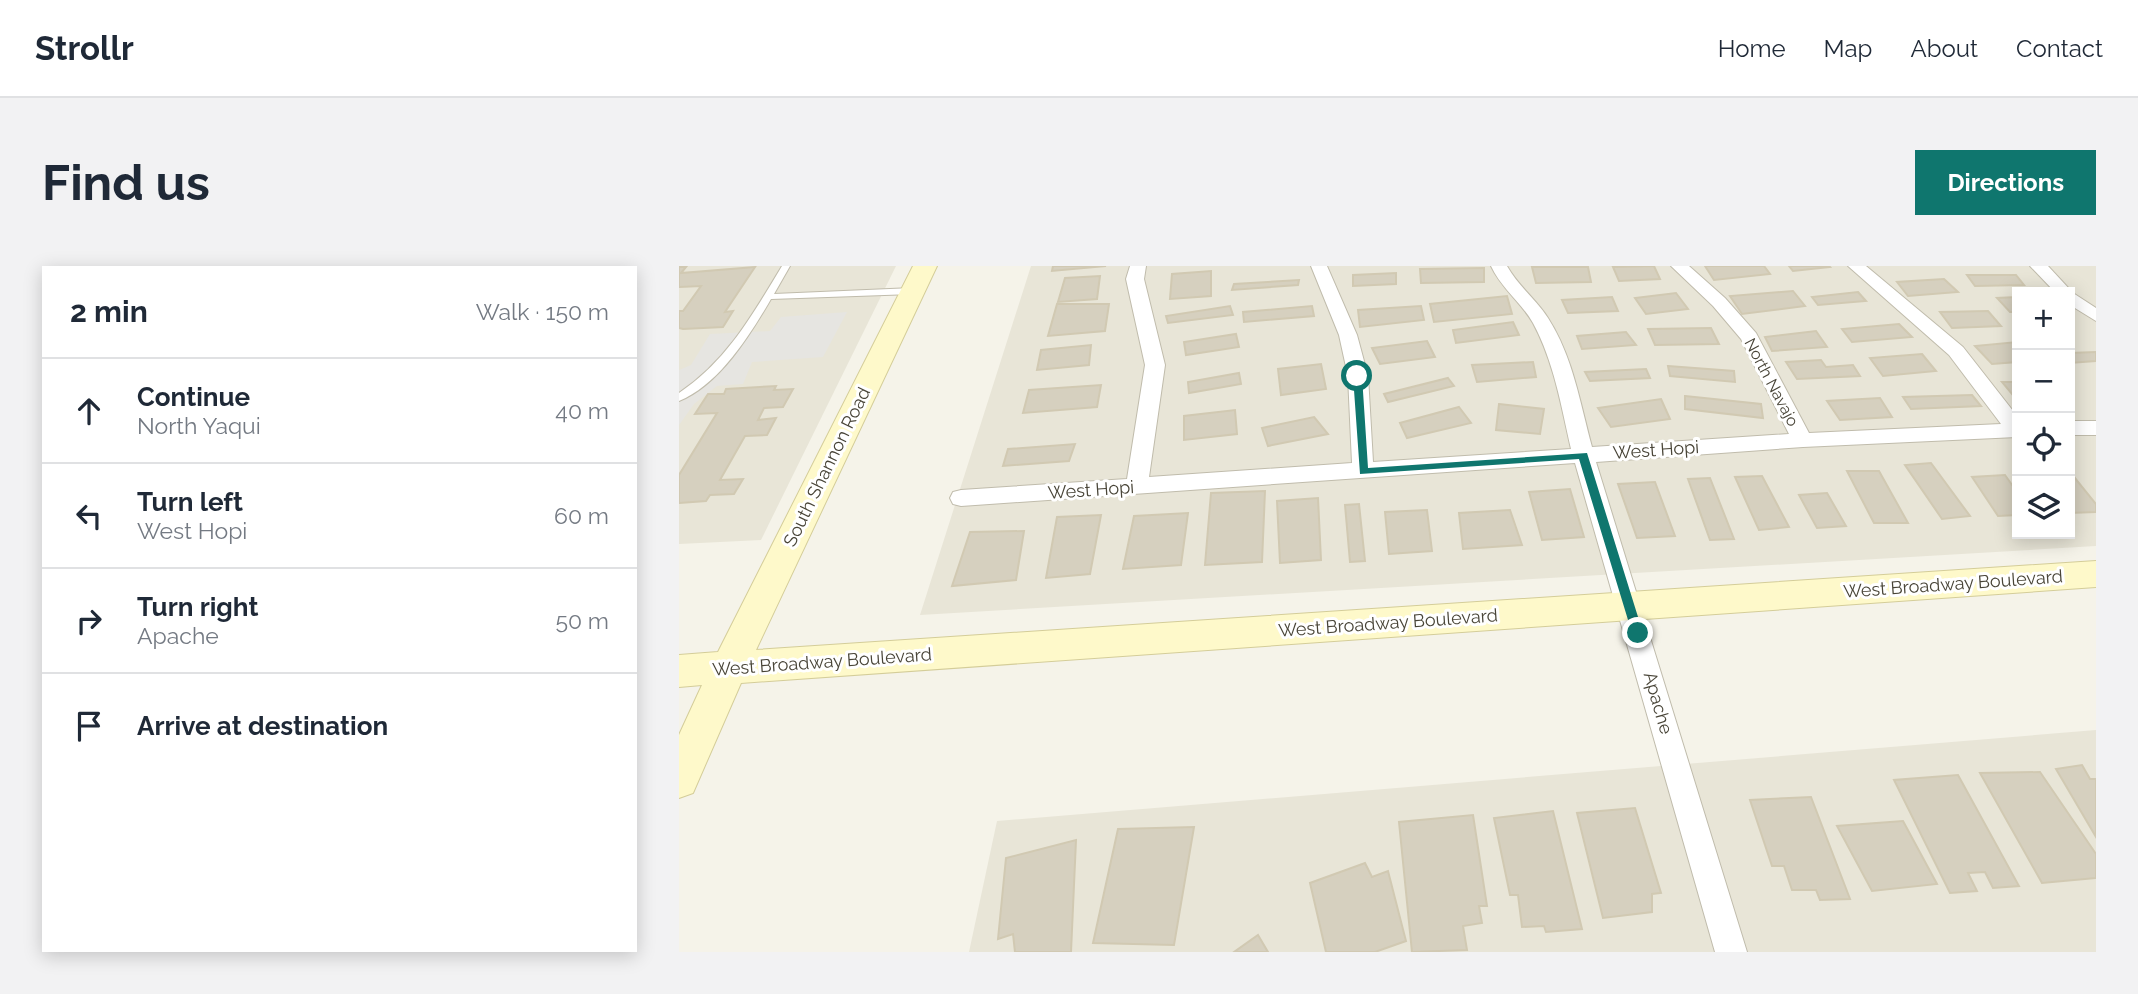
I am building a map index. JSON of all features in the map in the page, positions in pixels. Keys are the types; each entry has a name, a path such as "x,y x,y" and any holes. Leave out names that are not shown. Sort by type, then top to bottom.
{"street":[{"path":"1136,487 1155,365 1135,279 1137,266"},
{"path":"1319,266 1348,335 1357,376 1363,472"},
{"name":"Apache","path":"1499,266 1505,278 1539,318 1559,356 1583,456 1630,606 1731,952"},
{"name":"North Navajo","path":"1679,266 1719,302 1749,337 1803,440"},
{"path":"1856,266 1956,351 2012,424"},
{"path":"2038,266 2060,287"},
{"name":"South Shannon Road","path":"679,779 729,668 919,279"},
{"path":"2075,301 2096,316"},
{"path":"2075,428 2096,428"},
{"name":"West Hopi","path":"961,498 1803,440 2012,430"},
{"name":"West Broadway Boulevard","path":"679,671 2096,574"}],"lane":[{"path":"679,398 711,377 730,357 786,266"},
{"path":"767,297 919,279"}],"shaded area":[{"path":"679,266 896,266 761,540 679,544"},
{"path":"1031,266 2096,266 2096,546 920,615"},
{"path":"847,312 823,357 752,362 743,384 717,386 694,404 679,425 679,370 691,365 710,334 770,331 781,317"},
{"path":"2096,730 2096,952 969,952 997,821"}],"building":[{"path":"1053,266 1106,266 1052,271"},
{"path":"1654,266 1660,279 1619,281 1613,267"},
{"path":"1705,266 1764,266 1770,274 1714,280"},
{"path":"1789,266 1829,266 1830,267 1793,271"},
{"path":"679,267 686,267 681,273 755,267 725,312 733,311 723,327 683,329 679,328 679,311 683,311 701,286 679,287"},
{"path":"1532,267 1588,267 1591,282 1536,283"},
{"path":"1484,268 1484,282 1421,283 1420,269"},
{"path":"1211,271 1211,296 1170,299 1172,274"},
{"path":"1396,273 1396,284 1353,286 1353,275"},
{"path":"1967,275 2016,275 2024,285 1975,286"},
{"path":"1100,276 1097,299 1058,302 1065,278"},
{"path":"1944,279 1958,292 1908,296 1897,282"},
{"path":"1299,280 1298,285 1232,290 1234,284"},
{"path":"1793,291 1805,306 1742,314 1730,296"},
{"path":"1858,292 1866,301 1818,305 1812,297"},
{"path":"1676,293 1688,309 1646,314 1635,298"},
{"path":"1507,296 1512,314 1434,322 1430,304"},
{"path":"1612,297 1618,311 1568,313 1562,300"},
{"path":"2012,297 2012,312 2010,312 1997,298"},
{"path":"1057,304 1109,304 1105,331 1048,336"},
{"path":"1230,306 1233,315 1168,323 1166,316"},
{"path":"1312,306 1314,316 1244,322 1243,312"},
{"path":"1421,306 1424,320 1360,327 1358,310"},
{"path":"1988,311 2001,326 1952,328 1940,312"},
{"path":"1513,322 1519,335 1456,343 1453,330"},
{"path":"1899,324 1912,337 1852,342 1842,329"},
{"path":"1711,328 1719,344 1655,345 1648,329"},
{"path":"1816,331 1827,347 1772,351 1765,337"},
{"path":"1626,332 1636,345 1582,349 1577,336"},
{"path":"1236,334 1239,347 1186,355 1184,342"},
{"path":"1427,341 1435,357 1380,364 1372,348"},
{"path":"2012,342 2012,362 1992,364 1975,346"},
{"path":"1091,345 1089,365 1037,370 1041,350"},
{"path":"2096,352 2096,361 2075,363 2075,353"},
{"path":"1922,354 1936,371 1883,376 1870,358"},
{"path":"1821,360 1826,367 1853,365 1860,376 1797,379 1786,362"},
{"path":"1533,362 1536,377 1477,382 1472,365"},
{"path":"1321,364 1326,389 1281,395 1278,369"},
{"path":"1668,366 1734,371 1735,382 1670,376"},
{"path":"1646,369 1650,378 1590,381 1585,372"},
{"path":"1239,373 1241,384 1189,393 1188,382"},
{"path":"1448,378 1454,386 1388,402 1384,394"},
{"path":"2002,382 2012,382 2012,394"},
{"path":"1101,385 1097,407 1023,413 1029,390"},
{"path":"776,386 774,390 793,389 783,407 764,408 758,420 776,418 767,435 745,436 720,480 743,479 734,494 710,495 706,501 679,503 679,475 717,413 695,414 708,394 724,394 726,389"},
{"path":"1972,395 1981,406 1911,409 1903,397"},
{"path":"1685,396 1761,404 1763,418 1685,409"},
{"path":"1880,398 1892,417 1840,420 1827,401"},
{"path":"1661,399 1670,419 1611,427 1598,408"},
{"path":"1499,404 1544,409 1540,434 1496,430"},
{"path":"1459,407 1471,423 1407,438 1400,423"},
{"path":"1235,410 1237,434 1184,440 1184,416"},
{"path":"1314,417 1328,434 1268,446 1262,428"},
{"path":"1075,444 1069,461 1003,466 1008,449"},
{"path":"1931,463 1970,516 1942,519 1905,465"},
{"path":"1847,471 1879,471 1908,523 1874,523"},
{"path":"2005,475 2012,485 2012,515 1998,516 1972,477"},
{"path":"1762,476 1789,527 1759,530 1735,477"},
{"path":"1710,478 1734,539 1710,540 1688,479"},
{"path":"2075,478 2096,504 2096,512 2075,513"},
{"path":"1655,482 1675,536 1637,538 1618,484"},
{"path":"1570,489 1584,537 1542,540 1529,492"},
{"path":"1265,491 1262,562 1205,565 1211,493"},
{"path":"1827,493 1846,526 1817,528 1799,495"},
{"path":"1318,498 1321,560 1280,563 1277,501"},
{"path":"1359,504 1365,561 1350,562 1345,505"},
{"path":"1427,510 1432,551 1389,554 1385,512"},
{"path":"1510,510 1522,545 1463,549 1459,513"},
{"path":"1188,513 1181,565 1123,569 1134,516"},
{"path":"1101,515 1090,574 1046,578 1057,517"},
{"path":"1024,531 1016,580 952,586 970,532"},
{"path":"2082,765 2090,779 2096,779 2096,837 2056,769"},
{"path":"2040,772 2096,854 2096,878 2042,883 1980,773"},
{"path":"1958,775 2019,886 1993,888 1985,872 1968,873 1977,891 1950,893 1894,780"},
{"path":"1811,797 1850,899 1820,900 1816,890 1792,890 1784,866 1772,866 1750,800"},
{"path":"1635,808 1661,893 1652,894 1652,912 1603,918 1577,813"},
{"path":"1553,811 1582,929 1546,932 1544,926 1522,927 1518,895 1510,895 1494,818"},
{"path":"1473,815 1487,906 1479,906 1482,923 1463,926 1467,950 1412,952 1399,822"},
{"path":"1903,821 1937,884 1872,891 1837,826"},
{"path":"1194,827 1174,945 1093,943 1118,829"},
{"path":"1076,840 1071,952 1015,952 1013,934 998,939 1006,858"},
{"path":"1365,863 1372,877 1388,871 1406,941 1375,952 1326,952 1310,883"},
{"path":"1258,935 1268,952 1234,952"}],"route":[{"path":"1357,376 1363,472 1583,456 1638,633"}]}
